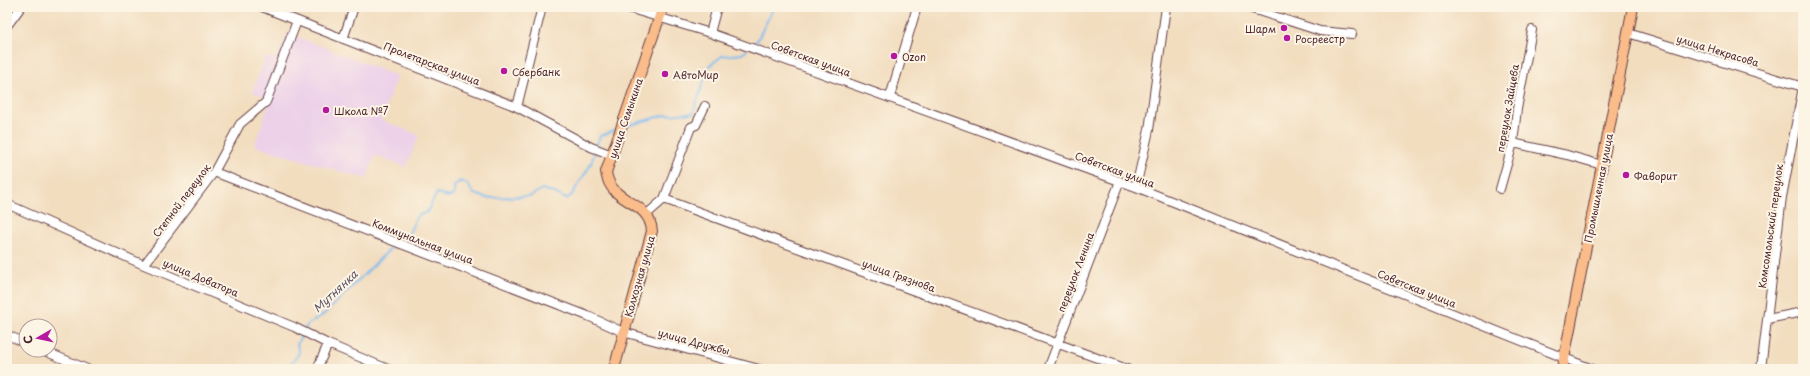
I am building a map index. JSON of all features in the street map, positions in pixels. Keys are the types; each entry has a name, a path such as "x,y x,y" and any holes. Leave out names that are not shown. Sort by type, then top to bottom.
{"main road":[{"name":"улица Семыкина","path":"647,214 611,187 607,180 606,172 663,7"},
{"name":"Промышленная улица","path":"1562,369 1633,7"},
{"name":"Колхозная улица","path":"614,369 652,231 651,221 647,214"}],"street":[{"path":"7,26 21,7"},
{"name":"Пролетарская улица","path":"262,7 517,107 595,148 612,155"},
{"path":"343,39 354,7"},
{"path":"517,107 542,7"},
{"name":"Советская улица","path":"625,7 710,33 1136,187 1592,369"},
{"path":"710,33 717,7"},
{"path":"890,97 916,7"},
{"path":"1136,187 1149,130 1166,7"},
{"path":"1246,7 1320,31 1352,34"},
{"name":"Степной переулок","path":"144,265 214,172 240,124 266,102 297,21"},
{"name":"переулок Зайцева","path":"1500,189 1513,143 1517,109 1532,30"},
{"name":"улица Некрасова","path":"1628,33 1803,87"},
{"name":"Комсомольский переулок","path":"1761,369 1782,197 1803,87"},
{"path":"647,214 664,199 691,128 696,125 705,106"},
{"path":"1513,143 1567,155 1602,165"},
{"name":"Коммунальная улица","path":"214,172 581,313 623,332"},
{"name":"переулок Ленина","path":"1048,369 1120,182"},
{"name":"улица Грязнова","path":"664,199 1127,369"},
{"name":"улица Доватора","path":"7,204 144,265 311,334 328,344 388,369"},
{"path":"1767,319 1803,312"},
{"name":"улица Дружбы","path":"623,332 759,369"},
{"path":"7,335 18,340"},
{"path":"316,369 328,344"},
{"path":"58,357 87,369"}],"shaded area":[{"name":"Школа №7","path":"288,33 397,76 381,120 419,135 406,167 375,155 367,179 254,146 271,99 252,92 266,56 276,59"}],"waterway":[{"name":"Мутнянка","path":"752,46 757,41 774,7"},
{"name":"Мутнянка","path":"626,126 665,115 693,113 709,66 722,56 742,54 747,50"},
{"name":"Мутнянка","path":"596,147 600,136 617,130"},
{"name":"Мутнянка","path":"409,233 417,216 427,212 437,193 449,197 454,195 454,186 460,181 467,184 474,194 487,198 531,196 542,189 566,199 571,196 591,164 595,152"},
{"name":"Мутнянка","path":"304,331 307,325 323,315 391,248"},
{"name":"Мутнянка","path":"288,369 299,353 297,345 302,334"}],"place":[{"name":"Шарм","path":"1284,28"},
{"name":"Росреестр","path":"1287,38"},
{"name":"Ozon","path":"894,56"},
{"name":"Сбербанк","path":"504,71"},
{"name":"АвтоМир","path":"665,74"},
{"name":"Школа №7","path":"326,110"},
{"name":"Фаворит","path":"1626,175"}]}
